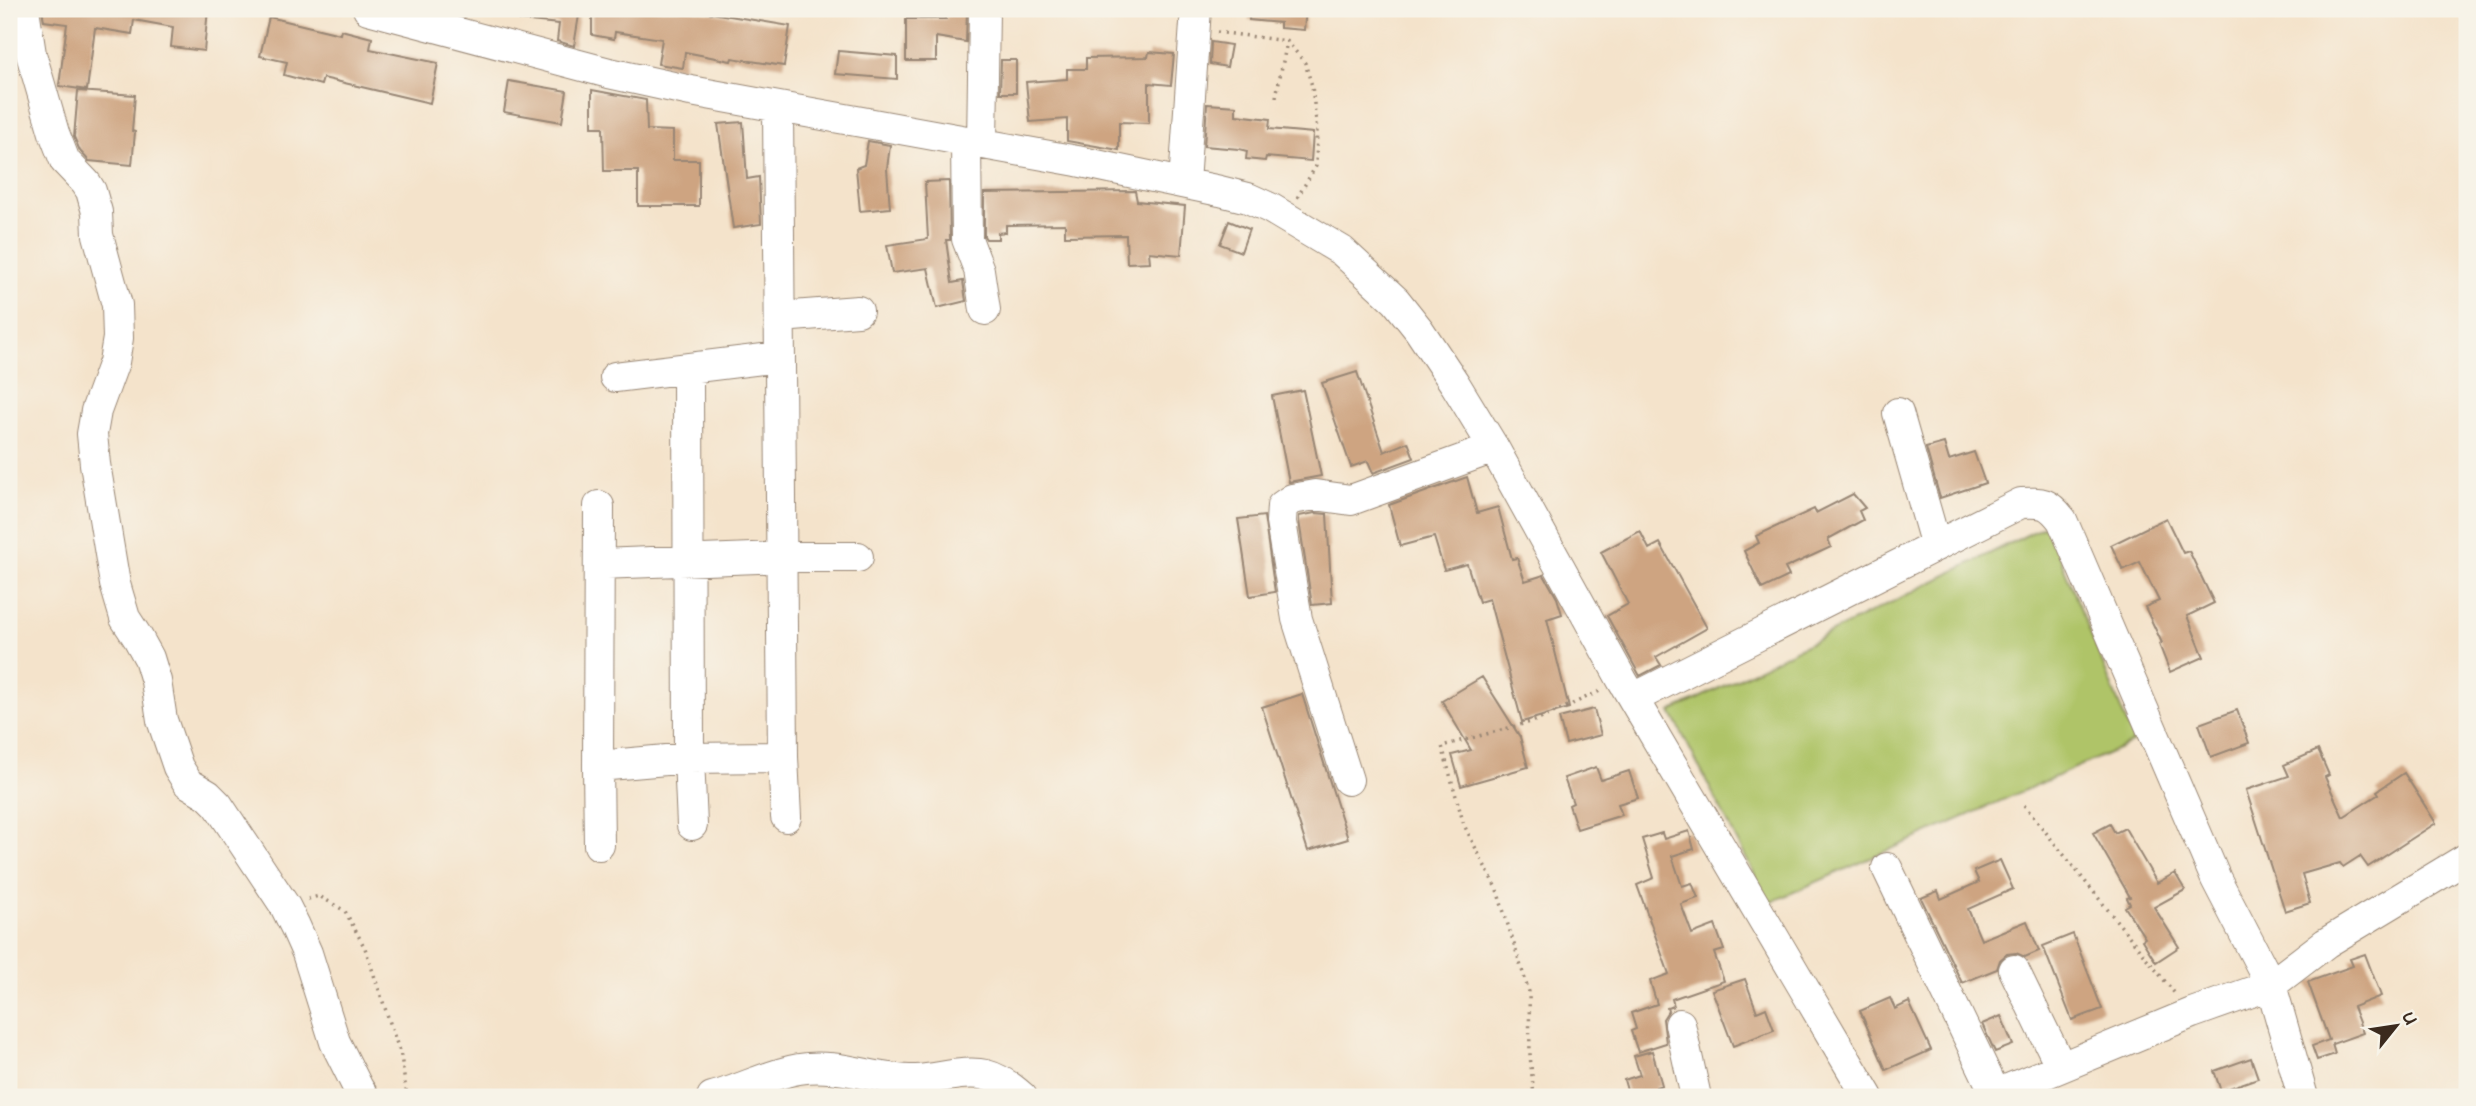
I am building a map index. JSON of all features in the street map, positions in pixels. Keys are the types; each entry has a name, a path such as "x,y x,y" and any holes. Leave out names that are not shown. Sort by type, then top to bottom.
{"street":[{"path":"24,9 31,54 54,133 65,161 91,191 97,212 98,235 117,305 118,338 114,362 96,411 92,445 120,603 125,618 149,658 156,681 162,720 178,767 188,783 208,795 218,805 285,906 307,953 335,1042 364,1097"},
{"path":"368,9 609,73 778,108 1184,183 1248,198 1342,251 1396,301 1419,330 1494,448 1628,689 1868,1097"},
{"path":"984,9 967,239 979,270 985,310"},
{"path":"1184,183 1195,19"},
{"path":"778,108 783,757 786,817"},
{"path":"780,317 858,312"},
{"path":"615,377 780,356"},
{"path":"688,368 692,825"},
{"path":"1898,413 1936,546"},
{"path":"1348,780 1297,619 1280,522 1282,506 1292,499 1315,495 1351,500 1494,448"},
{"path":"1628,689 1936,546 2021,503 2038,502 2051,506 2062,520 2216,879 2271,985 2303,1097"},
{"path":"599,506 599,845"},
{"path":"600,564 858,557"},
{"path":"598,765 690,758 783,757"},
{"path":"1887,869 1993,1096 2192,1013 2271,985 2326,943 2467,858"},
{"path":"2014,970 2062,1067"},
{"path":"1680,1024 1696,1097"},
{"path":"712,1097 799,1069 836,1067 870,1077 913,1080 969,1073 986,1075 1023,1097"}],"path":[{"path":"1195,19 1287,41 1305,63 1312,86 1317,130 1316,166 1285,218"},
{"path":"1276,97 1287,41"},
{"path":"1534,1097 1529,992 1497,890 1464,825 1442,746 1538,720 1628,689"},
{"path":"2024,805 2157,974 2192,1013"},
{"path":"285,906 319,896 345,911 365,948 401,1056 407,1097"}],"green space":[{"path":"2047,525 2134,742 1769,903 1671,712"}],"building":[{"path":"42,9 208,9 204,51 171,47 173,27 134,20 132,34 95,28 87,90 59,86 67,24 44,21"},
{"path":"521,9 580,9 574,46 557,41 559,24 520,20"},
{"path":"592,9 687,9 790,26 784,66 732,58 731,61 685,52 683,68 658,64 662,39 615,32 614,39 592,35"},
{"path":"948,9 967,9 966,42 936,37 936,61 906,61 906,19 946,19"},
{"path":"1250,9 1306,9 1304,30 1280,28 1280,23 1249,20"},
{"path":"269,17 340,34 341,30 372,38 370,49 438,63 430,103 323,78 321,85 284,75 287,62 260,56"},
{"path":"1211,42 1231,45 1227,67 1210,64"},
{"path":"838,51 897,56 897,79 835,74"},
{"path":"1149,52 1174,54 1171,85 1149,83 1149,123 1119,122 1119,150 1067,141 1067,119 1030,122 1026,82 1067,79 1067,69 1086,69 1086,58 1148,57"},
{"path":"1001,60 1016,60 1016,93 1000,93"},
{"path":"509,81 567,91 562,122 504,112"},
{"path":"592,90 646,100 647,130 673,131 673,160 699,160 699,206 638,206 638,171 604,171 603,127 592,127"},
{"path":"78,91 135,95 132,165 89,161 80,151 74,137"},
{"path":"1207,104 1236,106 1236,115 1270,119 1269,129 1313,133 1311,161 1266,157 1265,161 1246,159 1247,151 1204,146"},
{"path":"743,122 747,179 759,177 761,224 733,228 718,124"},
{"path":"868,141 890,145 887,169 890,208 860,211 856,168 864,165"},
{"path":"949,181 950,240 946,240 952,283 963,281 966,301 937,308 928,268 892,273 887,245 928,239 925,182"},
{"path":"1135,191 1137,201 1185,206 1181,255 1149,252 1150,262 1127,263 1126,235 1065,236 1065,224 1006,225 1006,232 998,233 998,239 986,239 984,236 984,193"},
{"path":"1229,221 1249,229 1241,252 1220,244"},
{"path":"1357,372 1384,452 1408,442 1414,458 1373,473 1368,461 1351,467 1322,383"},
{"path":"1303,390 1321,476 1289,482 1272,396"},
{"path":"1944,443 1949,460 1974,452 1985,483 1940,498 1926,448"},
{"path":"1467,477 1477,513 1498,507 1512,559 1517,558 1525,581 1544,575 1557,598 1562,614 1547,619 1569,708 1522,722 1489,599 1479,602 1467,564 1444,570 1434,537 1400,546 1389,505"},
{"path":"1853,494 1865,508 1859,511 1863,520 1828,539 1831,547 1785,568 1789,576 1762,589 1744,551 1759,543 1756,536 1814,509 1816,513"},
{"path":"1327,514 1332,603 1312,605 1299,516"},
{"path":"1264,516 1275,592 1250,596 1238,519"},
{"path":"2166,518 2183,553 2189,551 2214,603 2187,616 2204,657 2170,672 2159,644 2162,643 2145,607 2159,601 2140,562 2123,570 2111,545"},
{"path":"1640,531 1649,549 1660,543 1707,628 1656,657 1661,665 1640,676 1607,616 1628,604 1601,552"},
{"path":"1482,677 1520,737 1528,767 1461,786 1452,755 1471,750 1442,701"},
{"path":"1302,694 1348,839 1308,851 1262,707"},
{"path":"1594,709 1601,735 1566,744 1559,718"},
{"path":"2237,710 2249,743 2211,757 2199,724"},
{"path":"2318,750 2329,775 2325,777 2343,817 2379,794 2377,791 2404,773 2436,823 2368,867 2360,856 2343,867 2340,863 2302,874 2310,903 2285,911 2246,790 2289,776 2284,765"},
{"path":"1596,767 1601,780 1629,771 1638,798 1618,804 1622,815 1577,829 1569,805 1573,803 1564,778"},
{"path":"2110,824 2115,833 2125,828 2157,883 2175,873 2185,890 2154,907 2179,947 2156,962 2142,940 2145,938 2125,907 2130,904 2127,898 2130,897 2093,833"},
{"path":"1689,831 1694,849 1672,856 1682,886 1692,883 1698,898 1681,904 1692,934 1715,925 1724,950 1714,953 1724,981 1672,999 1674,1006 1667,1008 1663,1019 1666,1043 1638,1052 1631,1031 1636,1029 1631,1013 1657,1004 1650,981 1669,974 1637,885 1654,878 1642,839 1662,833 1664,839"},
{"path":"2000,860 2013,889 1968,909 1981,940 2027,921 2039,951 2025,957 2016,953 2007,954 2000,960 1997,969 1962,983 1921,898 1938,891 1941,899 1979,882 1974,871"},
{"path":"2073,934 2102,1009 2072,1020 2043,946"},
{"path":"2365,954 2381,996 2353,1007 2363,1033 2332,1044 2335,1054 2317,1060 2312,1046 2329,1040 2308,982 2353,966 2350,959"},
{"path":"1745,979 1757,1012 1766,1008 1774,1030 1733,1046 1712,990"},
{"path":"1890,998 1895,1009 1909,1002 1931,1050 1886,1070 1860,1011"},
{"path":"2001,1016 2013,1045 1995,1052 1982,1024"},
{"path":"1652,1051 1662,1085 1656,1087 1660,1097 1629,1097 1624,1080 1640,1075 1634,1056"},
{"path":"2251,1058 2258,1078 2221,1091 2214,1071"}]}
